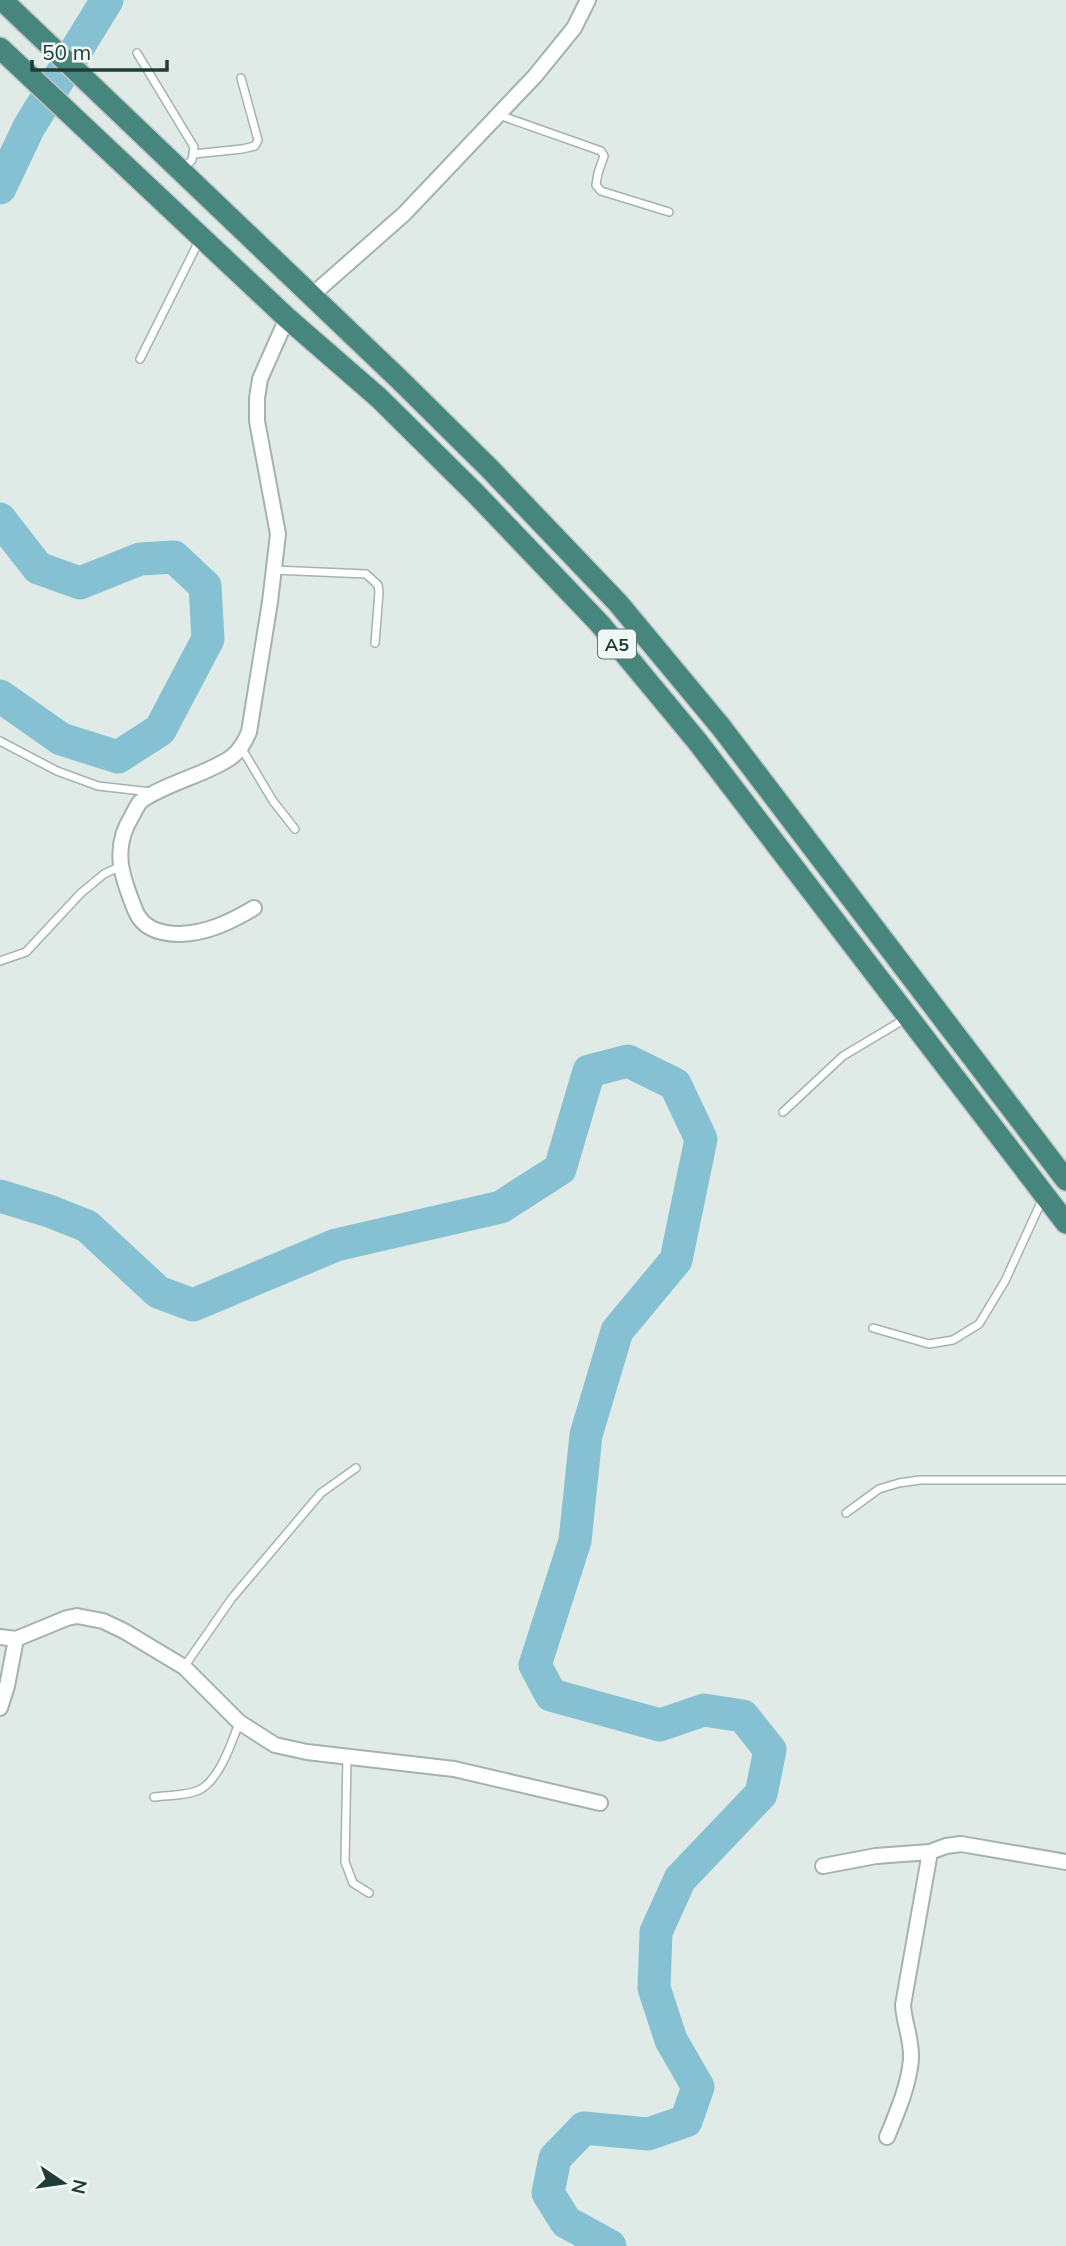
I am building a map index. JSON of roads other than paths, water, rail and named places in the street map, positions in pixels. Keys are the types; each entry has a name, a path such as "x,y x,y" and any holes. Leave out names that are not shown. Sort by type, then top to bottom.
{"highway":[{"name":"A5","path":"2,0 113,105 188,162 311,296 490,469 618,603 721,727 1066,1180"},
{"name":"A5","path":"0,48 287,318 379,398 476,494 600,624 697,741 1066,1223"}],"street":[{"path":"311,296 404,214 535,76 574,28 588,0"},
{"path":"254,908 225,925 199,933 154,932 138,917 127,889 119,856 124,829 140,802 228,761 242,750 248,732 278,534 257,421 257,398 260,379 287,318"},
{"path":"0,1637 16,1639 77,1616 103,1621 184,1667 239,1722 275,1745 307,1752 454,1769 600,1803"},
{"path":"0,1708 16,1639"},
{"path":"823,1866 876,1856 930,1852 961,1844 1066,1862"},
{"path":"887,2137 906,2082 911,2058 909,2028 903,2005 930,1852"}],"lane":[{"path":"137,52 194,147 188,162"},
{"path":"188,162 255,146 258,140 241,78"},
{"path":"498,115 601,151 604,156 596,185 601,191 669,212"},
{"path":"139,359 201,238"},
{"path":"274,570 366,574 377,585 379,592 375,643"},
{"path":"0,741 57,771 98,786 158,792"},
{"path":"242,750 274,801 295,828"},
{"path":"0,961 26,952 81,893 104,874 121,866"},
{"path":"783,1112 843,1056 909,1017"},
{"path":"873,1328 929,1344 953,1339 979,1324 1005,1281 1044,1195"},
{"path":"184,1667 232,1598 321,1493 356,1468"},
{"path":"846,1513 879,1489 899,1483 920,1480 1066,1480"},
{"path":"155,1797 199,1791 210,1782 230,1748 239,1722"},
{"path":"347,1757 345,1862 353,1884 369,1893"}],"waterway":[{"path":"0,188 29,127 107,0"},
{"path":"0,519 38,568 80,583 140,559 174,557 205,586 208,639 160,730 118,757 61,739 0,696"},
{"path":"0,1196 87,1226 158,1292 193,1305 336,1245 501,1207 560,1169 589,1071 628,1061 675,1084 701,1139 676,1260 617,1331 586,1435 575,1541 535,1665 551,1695 660,1725 704,1710 743,1716 770,1750 761,1794 680,1879 656,1932 654,1988 671,2040 698,2087 686,2121 648,2134 584,2128 555,2158 548,2193 566,2222 610,2246"}]}
